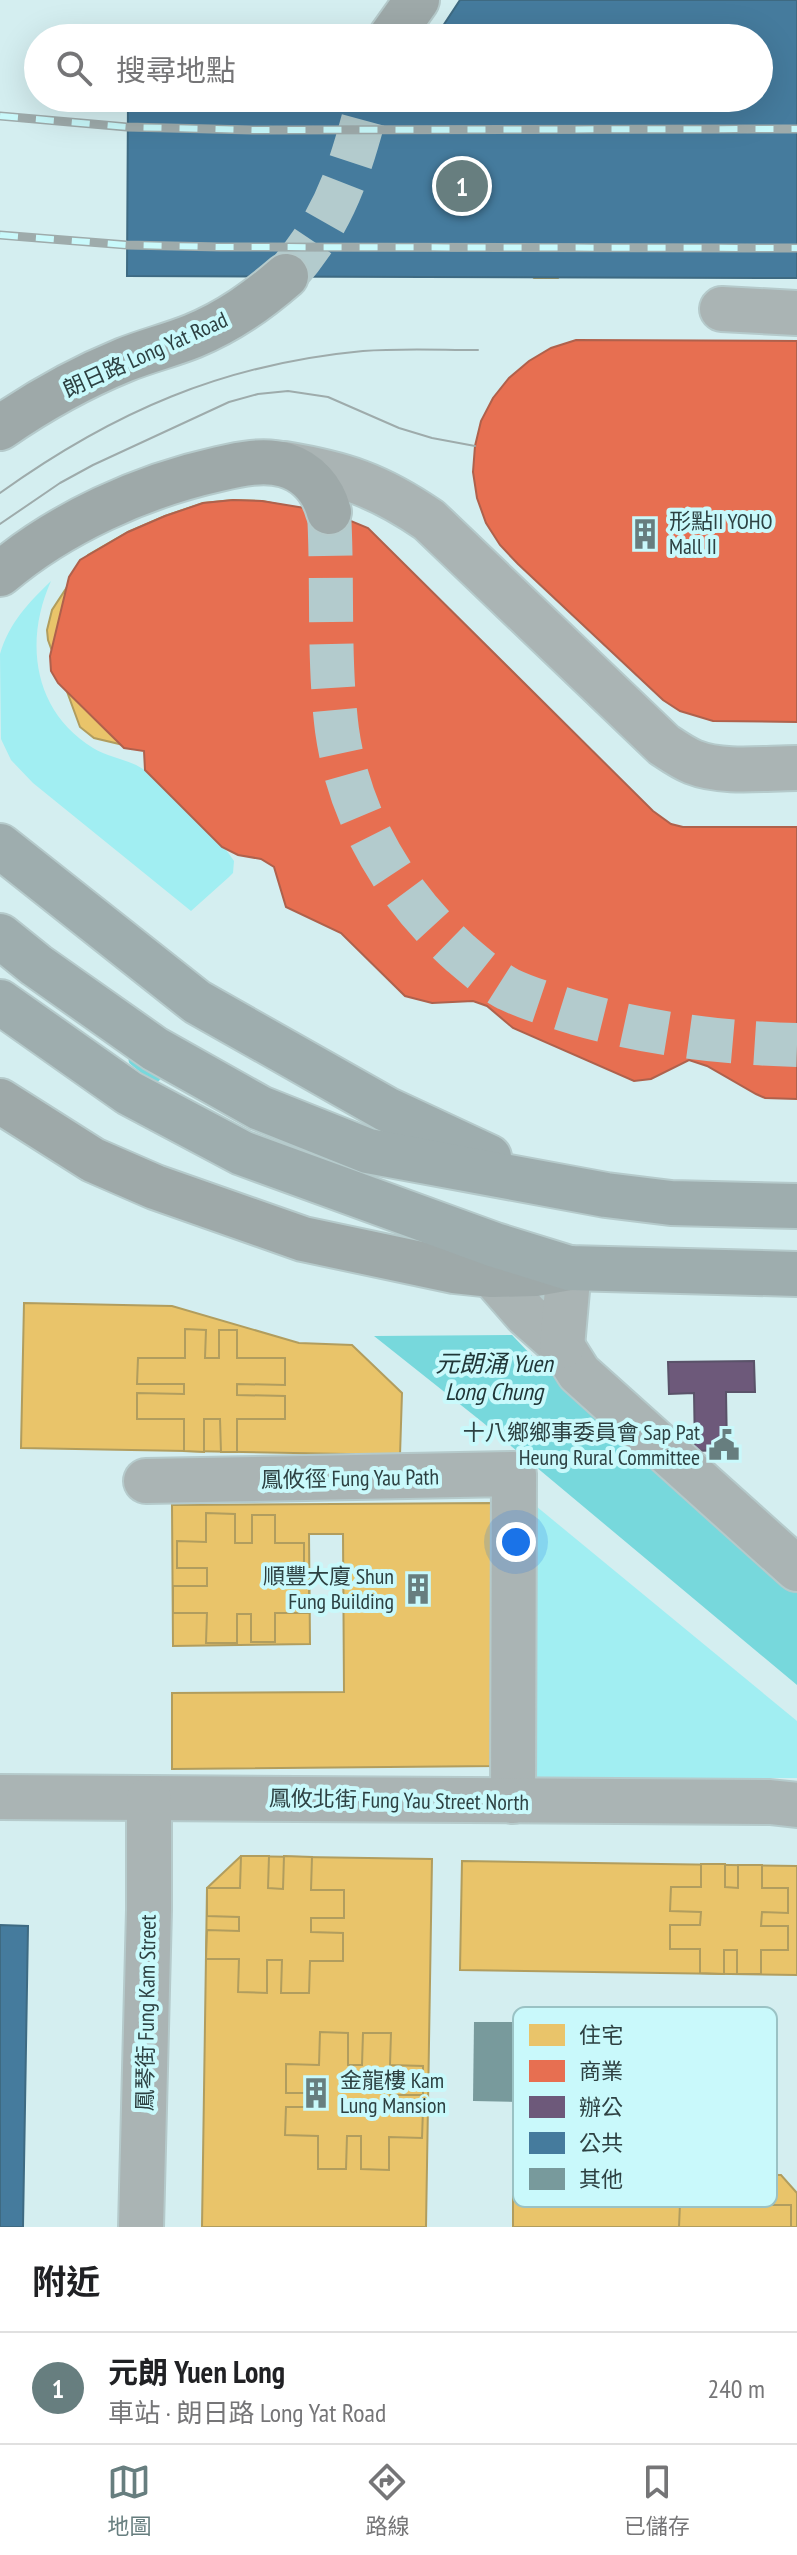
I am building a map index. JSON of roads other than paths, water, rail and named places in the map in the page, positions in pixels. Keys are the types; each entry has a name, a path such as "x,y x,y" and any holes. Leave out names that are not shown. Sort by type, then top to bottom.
{"main road":[{"path":"400,24 417,0"},
{"name":"朗日路 Long Yat Road","path":"0,428 93,374 224,321 249,307 286,276"},
{"path":"0,574 52,536 143,490 192,475 254,462 284,464 300,471 315,484 329,512"},
{"path":"0,846 197,1002 386,1109 542,1182"},
{"path":"0,936 155,1049 260,1108 368,1151 606,1195 671,1203 797,1206"},
{"path":"0,1002 129,1093 242,1153 495,1245 569,1268"},
{"path":"0,1101 93,1160 155,1187 303,1239 454,1271 492,1275 535,1274 569,1268 797,1274"}],"street":[{"path":"722,309 797,313"},
{"path":"284,464 340,474 368,484 400,500 429,520 664,745 678,754 711,767 797,768"},
{"path":"562,1346 569,1268"},
{"path":"492,1275 526,1314 562,1346 579,1373 797,1569"},
{"name":"鳳攸徑 Fung Yau Path","path":"146,1481 514,1474 513,1801"},
{"name":"鳳攸北街 Fung Yau Street North","path":"0,1797 770,1802 797,1805"},
{"name":"鳳琴街 Fung Kam Street","path":"141,2227 149,1799"}],"water":[{"name":"元朗涌 Yuen Long Chung","path":"512,1335 797,1592 797,1685 481,1421 374,1336"}],"waterway":[{"name":"元朗涌 Yuen Long Chung","path":"134,1060 155,1077"}],"tunnel":[{"path":"286,276 329,214 348,171 365,112"},
{"path":"329,512 333,676 343,762 364,823 379,852 415,906 460,953 495,981 516,993 603,1020 658,1032 713,1040 797,1045"}],"tram line":[{"path":"0,493 85,438 171,396 216,380 263,367 363,351 478,350"},
{"path":"0,524 60,483 93,465 229,402 258,394 288,391 328,397 399,428 475,446"}],"railway":[{"path":"0,116 127,127 252,130 797,129"},
{"path":"0,235 127,245 220,247 797,248"}],"place":[{"name":"元朗 Yuen Long","path":"462,186"},
{"name":"形點II YOHO Mall II","path":"645,534"},
{"name":"十八鄉鄉事委員會 Sap Pat Heung Rural Committee","path":"724,1445"},
{"name":"順豐大廈 Shun Fung Building","path":"418,1589"},
{"name":"金龍樓 Kam Lung Mansion","path":"316,2093"}]}
